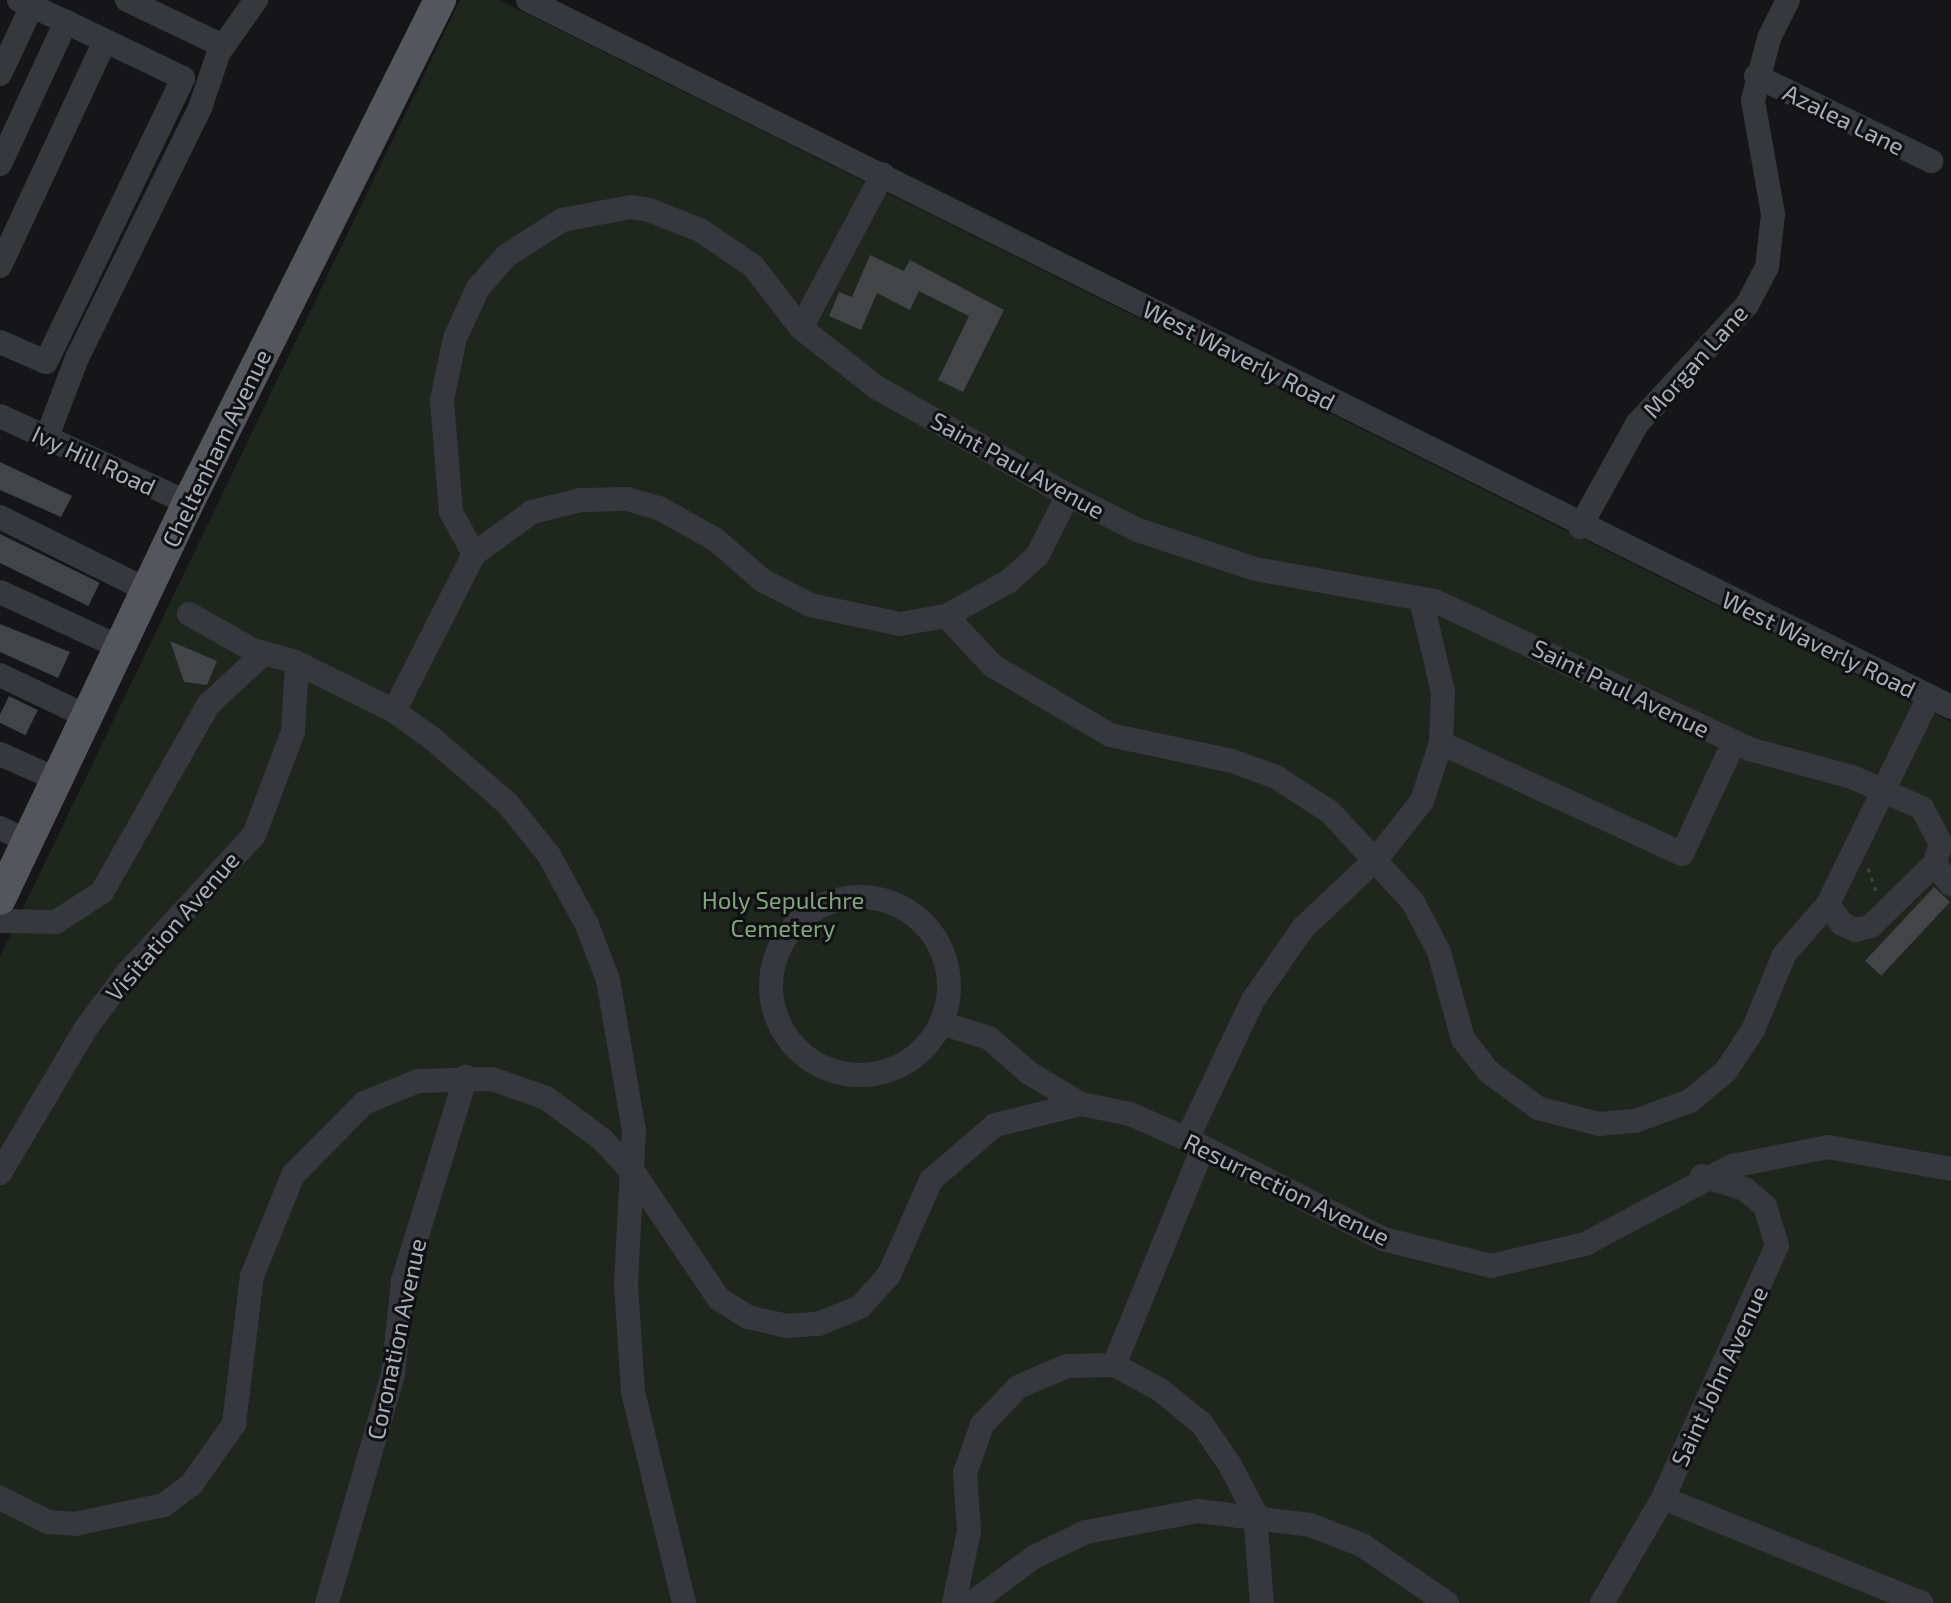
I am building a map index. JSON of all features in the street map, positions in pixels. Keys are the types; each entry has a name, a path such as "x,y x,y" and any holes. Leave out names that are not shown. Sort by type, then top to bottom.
{"main road":[{"name":"Cheltenham Avenue","path":"0,899 13,835 56,779 188,503 440,0"}],"street":[{"path":"127,0 223,46"},
{"path":"47,437 77,358 148,220 223,46 256,0"},
{"name":"West Waverly Road","path":"528,0 883,174 1580,527 1940,702"},
{"name":"Morgan Lane","path":"1580,527 1637,424 1747,305 1767,267 1773,214 1754,122 1756,76 1788,0"},
{"path":"0,74 25,3 183,78 46,362 0,342"},
{"path":"0,164 66,22"},
{"path":"0,266 105,41"},
{"name":"Azalea Lane","path":"1756,76 1931,161"},
{"path":"801,328 883,174"},
{"name":"Saint Paul Avenue","path":"474,554 451,512 442,400 466,311 506,256 562,220 631,207 649,210 700,230 753,266 801,328 876,387 1068,495 1138,530 1255,569 1421,600 1497,627 1734,742 1884,792"},
{"name":"Ivy Hill Road","path":"0,416 188,503"},
{"path":"394,711 474,554 532,512 568,502 627,499 679,515 762,580 810,605 900,624 946,616 991,594 1037,556 1068,495"},
{"path":"0,517 147,590"},
{"path":"0,592 119,647"},
{"path":"1114,1365 1195,1143 1253,1000 1303,928 1377,858 1422,801 1441,743 1443,692 1421,600"},
{"path":"189,614 264,653 297,663 394,711 508,804 549,855 587,925 604,963 626,1063 636,1176 626,1284 633,1392 684,1603"},
{"path":"946,616 993,666 1057,707 1110,735 1276,777 1330,812 1377,858 1413,902 1439,952 1463,1039 1489,1072 1538,1108 1599,1124 1635,1121 1690,1101 1726,1071 1753,1030 1784,955 1828,904 1884,792 1940,702"},
{"path":"0,921 56,922 102,892 209,704 264,653"},
{"name":"Visitation Avenue","path":"0,1173 103,1006 254,835 293,732 297,663"},
{"path":"0,675 86,716"},
{"path":"1441,743 1682,854 1734,742"},
{"path":"0,754 56,779"},
{"path":"1828,904 1842,924 1856,930 1888,909 1934,864 1941,844 1922,808 1884,792"},
{"path":"1934,864 1951,884"},
{"path":"842,898 897,904 920,920 948,968 941,1023 924,1049 884,1071 838,1072 809,1060 787,1038 774,1009 771,979 779,948 794,925 842,898"},
{"path":"941,1023 989,1038 1029,1073 1081,1104"},
{"path":"0,1498 48,1522 75,1524 164,1505 191,1485 234,1424 252,1276 293,1175 364,1103 418,1081 466,1076 546,1098 603,1140 636,1176 719,1299 766,1322 818,1324 860,1307 889,1275 931,1180 995,1125 1081,1104"},
{"name":"Coronation Avenue","path":"327,1603 393,1375 403,1281 466,1076"},
{"name":"Resurrection Avenue","path":"1081,1104 1130,1114 1195,1143 1383,1239 1491,1266 1585,1244 1702,1176 1828,1147 1951,1169"},
{"name":"Saint John Avenue","path":"1602,1603 1663,1498 1777,1246 1765,1206 1745,1189 1702,1176"},
{"path":"954,1603 969,1531 965,1473 982,1425 1018,1387 1067,1366 1114,1365 1159,1389 1202,1424 1255,1513 1262,1603"},
{"path":"1663,1498 1921,1603"},
{"path":"972,1603 1034,1557 1086,1532 1141,1517 1255,1513 1362,1545 1447,1603"}],"path":[{"path":"1853,856 1868,868 1888,909"}],"green space":[{"name":"Holy Sepulchre Cemetery","path":"460,0 499,0 1951,722 1951,1603 0,1603 0,956"}],"building":[{"path":"870,255 904,271 910,260 1004,310 963,392 938,380 969,316 919,291 910,310 877,293 861,330 829,316 839,292 852,297"},
{"path":"0,462 72,496 61,517 0,490"},
{"path":"0,534 100,583 88,606 0,563"},
{"path":"0,624 70,652 58,678 0,652"},
{"path":"170,641 217,661 207,685 184,682"},
{"path":"9,696 38,710 25,735 0,723 0,714"},
{"path":"1934,887 1950,902 1881,976 1865,961"}]}
